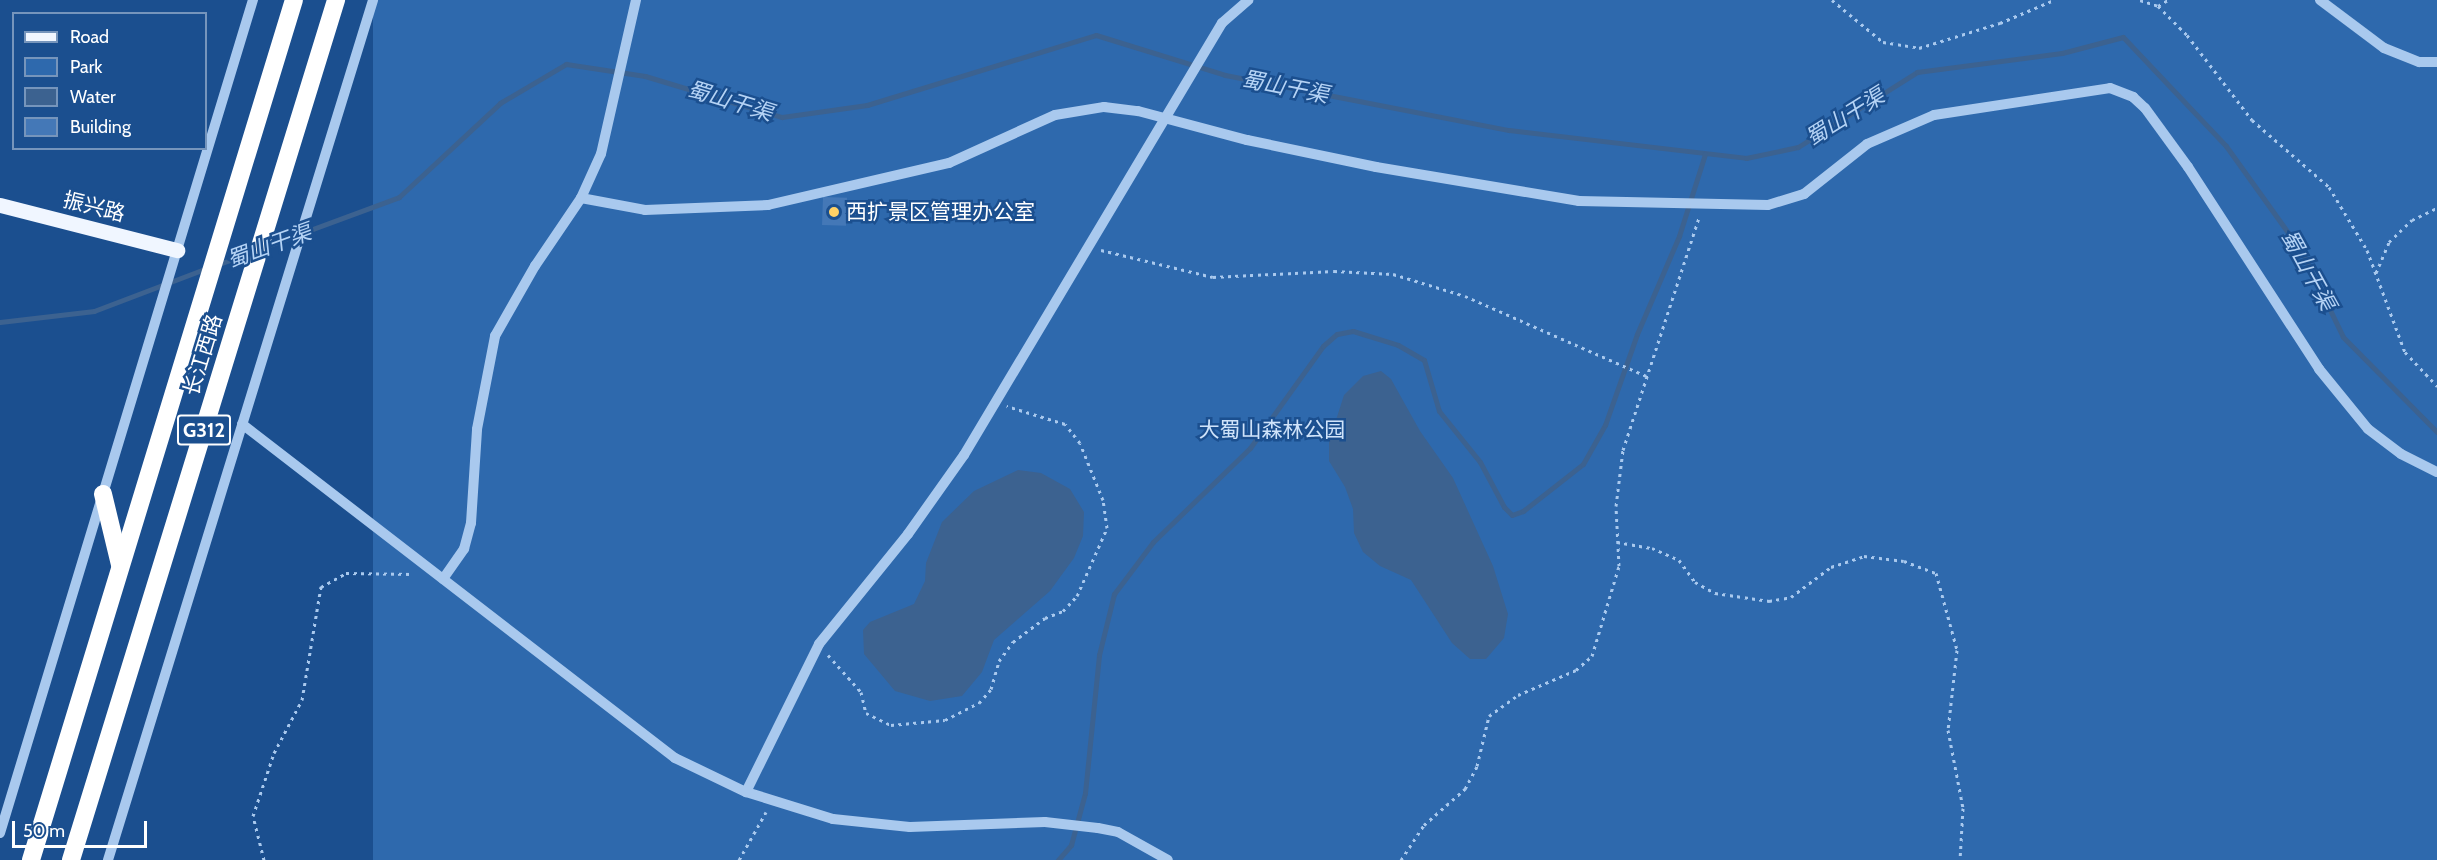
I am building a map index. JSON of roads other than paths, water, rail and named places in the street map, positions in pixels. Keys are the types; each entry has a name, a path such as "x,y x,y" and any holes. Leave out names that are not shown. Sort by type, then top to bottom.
{"highway":[{"name":"长江西路","path":"31,860 294,0"},
{"name":"长江西路","path":"71,860 336,0"},
{"path":"103,494 121,567"}],"main road":[{"name":"振兴路","path":"0,205 177,250"}],"street":[{"path":"0,833 253,0"},
{"path":"108,860 373,0"},
{"path":"443,579 464,549 471,523 477,429 495,336 535,266 581,198 601,154 636,0"},
{"path":"747,792 819,644 908,534 996,403 1169,117 1222,23 1248,0"},
{"path":"2320,0 2384,48 2419,62 2437,62"},
{"path":"581,198 645,210 768,205 949,163 1055,116 1079,110 1116,109 1169,117 1377,167 1579,201 1701,204 1785,203 1823,180 1867,144 1934,115 2103,88 2120,90 2133,96 2158,125 2319,369 2368,429 2401,454 2437,472"},
{"path":"242,424 675,758 747,792 833,819 909,827 1045,822 1085,826 1118,832 1168,860"}],"water":[{"path":"1381,371 1391,379 1420,431 1453,478 1493,566 1508,614 1504,638 1486,659 1470,659 1452,643 1411,580 1380,566 1363,552 1354,533 1353,509 1345,487 1329,461 1329,442 1344,395 1363,376"},
{"path":"1018,470 1041,473 1070,489 1084,512 1083,536 1074,558 1050,591 994,640 982,672 962,696 930,701 895,691 864,654 863,630 870,622 914,604 925,581 926,563 942,522 974,491"}],"waterway":[{"name":"蜀山干渠","path":"264,247 399,197 500,103 566,64 645,76 782,117 867,105 1096,35 1225,75 1509,130 1746,158 1798,147 1917,72 2062,53 2123,37 2226,146 2302,252 2343,337 2437,432"},
{"path":"1058,860 1071,845 1085,793 1099,655 1114,594 1153,542 1250,448 1323,346 1337,334 1353,331 1398,345 1424,360 1439,411 1480,462 1504,507 1512,515 1523,511 1583,464 1605,425 1637,334 1679,236 1705,154"},
{"name":"蜀山干渠","path":"219,264 255,251"},
{"name":"蜀山干渠","path":"0,322 94,311 207,268"}],"place":[{"name":"西扩景区管理办公室","path":"834,212"}],"park label":[{"name":"大蜀山森林公园","path":"1272,430"}]}
